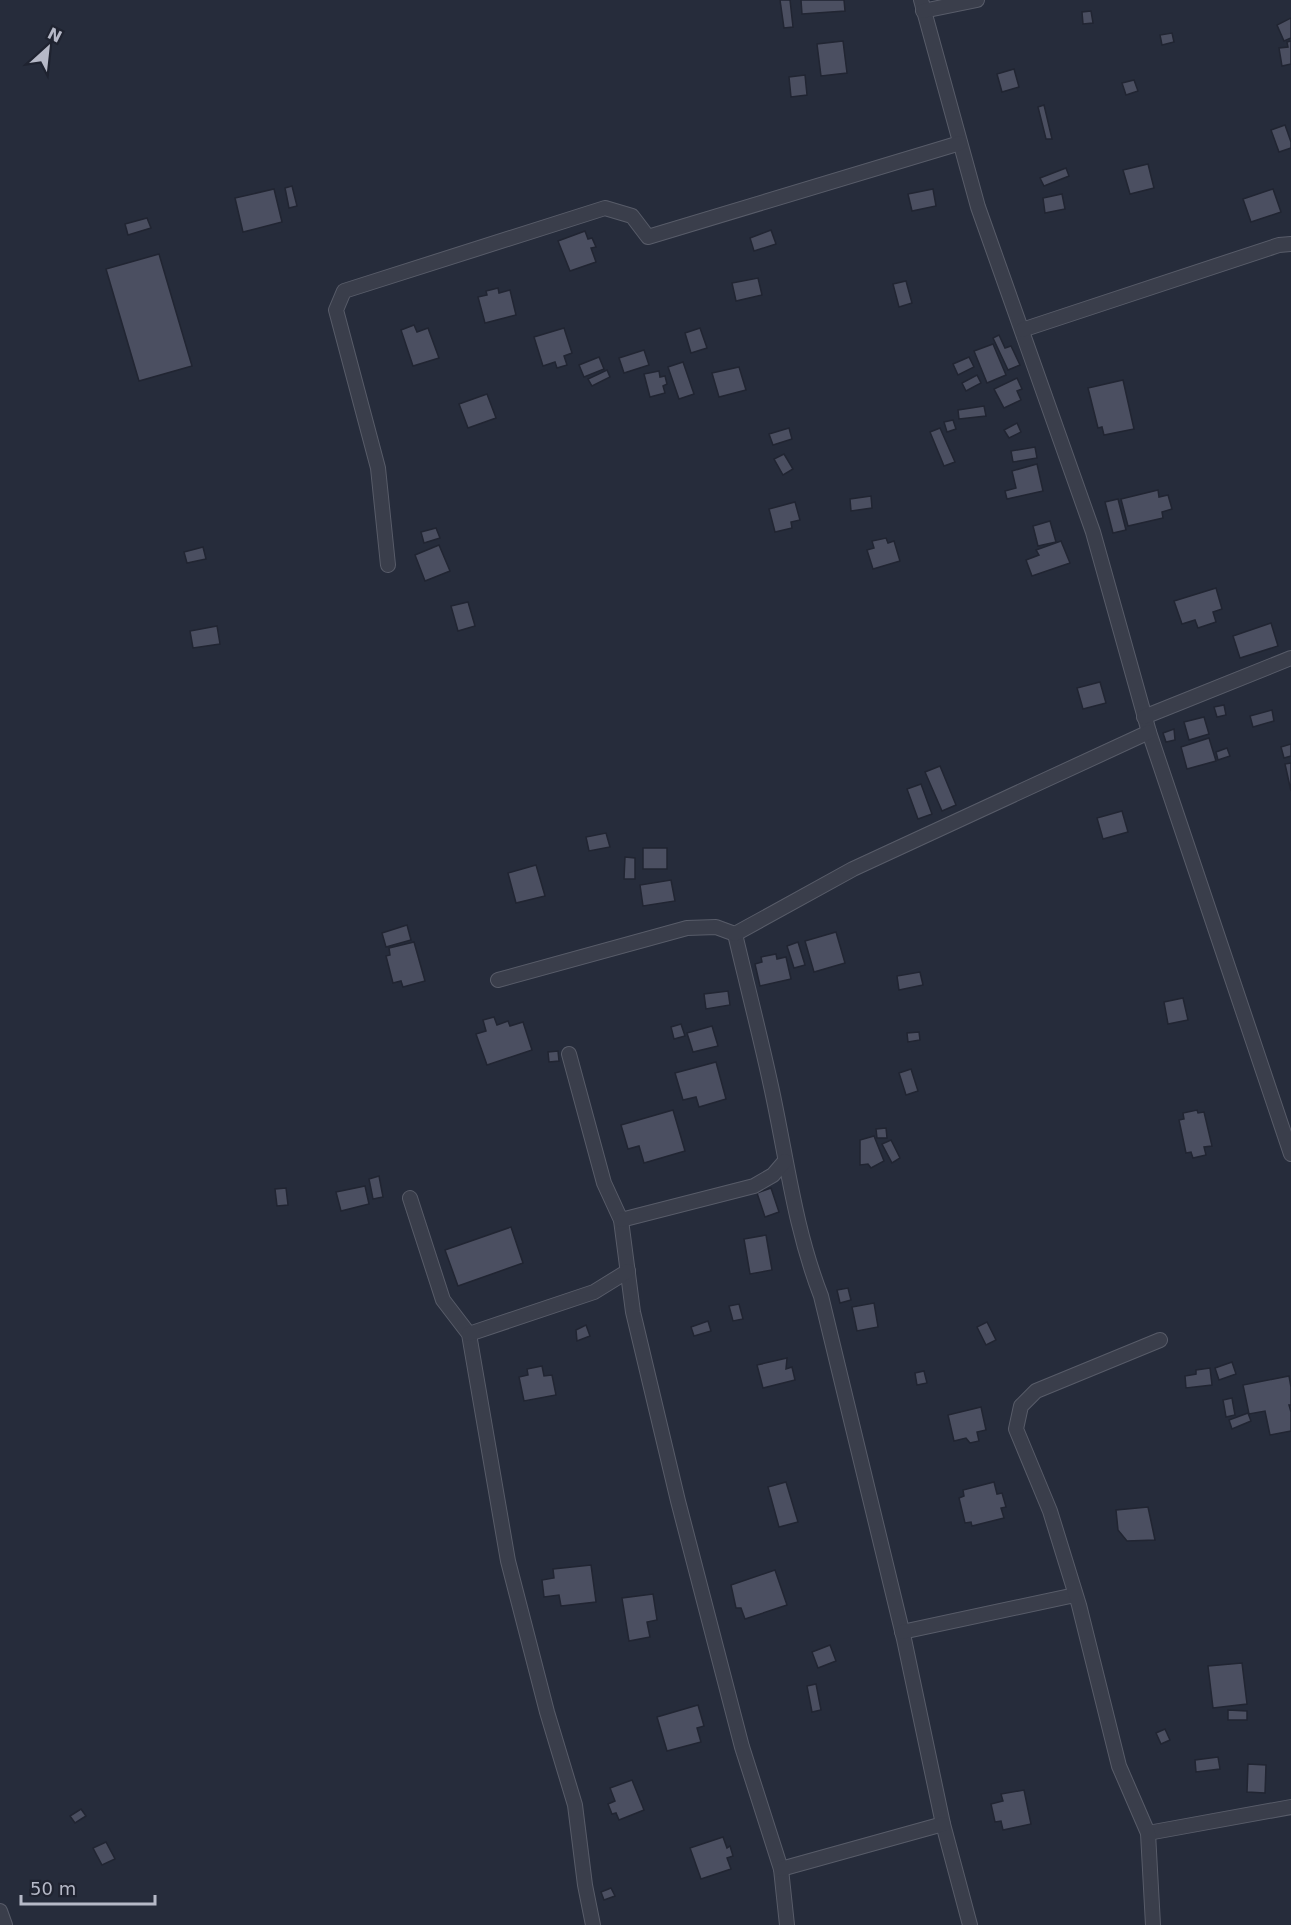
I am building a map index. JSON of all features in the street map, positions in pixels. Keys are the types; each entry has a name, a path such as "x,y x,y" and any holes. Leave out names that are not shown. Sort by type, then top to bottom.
{"street":[{"path":"977,0 922,5 978,207 1093,532 1144,717 1291,1154"},
{"path":"388,565 378,468 336,310 344,291 605,208 632,216 648,237 960,143"},
{"path":"1022,330 1291,244"},
{"path":"1144,717 1291,658"},
{"path":"498,980 687,928 716,927 735,934 853,869 1149,732"},
{"path":"735,934 771,1087 797,1223 821,1296 902,1632 943,1824 970,1925"},
{"path":"569,1054 604,1183 621,1220 633,1312 678,1501 742,1747 781,1869 787,1925"},
{"path":"621,1220 754,1186 773,1175 785,1161"},
{"path":"410,1198 443,1300 469,1334 508,1561 547,1712 575,1805 585,1885 593,1925"},
{"path":"469,1334 594,1292 628,1270"},
{"path":"1148,1924 1148,1833 1119,1766 1076,1595 1050,1511 1016,1429 1021,1406 1036,1391 1161,1340"},
{"path":"902,1632 1076,1595"},
{"path":"1148,1833 1291,1807"},
{"path":"781,1869 943,1824"},
{"path":"0,1911 5,1925"}],"building":[{"path":"780,0 790,0 793,27 784,28"},
{"path":"801,0 844,0 845,11 802,14"},
{"path":"1091,11 1093,23 1083,24 1082,12"},
{"path":"1291,18 1291,38 1284,41 1277,25"},
{"path":"1172,33 1174,42 1162,45 1160,35"},
{"path":"843,41 847,73 821,76 817,44"},
{"path":"1291,41 1291,64 1282,66 1279,48 1288,47 1287,42"},
{"path":"1014,69 1019,87 1002,92 997,74"},
{"path":"805,75 807,95 791,97 789,77"},
{"path":"1134,80 1138,91 1126,95 1122,83"},
{"path":"1044,105 1052,139 1046,139 1038,107"},
{"path":"1285,125 1291,148 1279,152 1271,130"},
{"path":"1148,164 1154,188 1130,194 1123,170"},
{"path":"1066,168 1069,176 1044,186 1040,178"},
{"path":"292,186 297,206 289,208 285,188"},
{"path":"274,189 282,222 243,232 235,198"},
{"path":"933,189 936,206 912,211 908,194"},
{"path":"1273,189 1281,212 1251,222 1243,199"},
{"path":"1062,194 1065,209 1045,213 1043,198"},
{"path":"147,218 151,228 128,235 125,224"},
{"path":"771,230 776,244 754,251 750,238"},
{"path":"585,231 588,239 592,238 596,247 591,248 596,262 570,271 558,241"},
{"path":"159,254 192,366 139,381 106,269"},
{"path":"758,278 762,295 736,301 732,283"},
{"path":"906,281 912,303 899,307 893,284"},
{"path":"498,288 499,293 510,290 516,315 485,323 478,297 487,295 486,291"},
{"path":"414,325 417,332 428,328 439,358 413,366 401,330"},
{"path":"564,328 572,353 564,356 567,365 557,368 555,362 543,366 534,337"},
{"path":"700,328 707,348 691,353 685,333"},
{"path":"999,335 1005,348 1011,346 1020,365 1008,370 993,338"},
{"path":"993,344 1006,375 987,383 974,351"},
{"path":"644,350 649,365 624,373 619,358"},
{"path":"599,357 604,369 584,377 579,365"},
{"path":"969,357 974,367 958,375 953,364"},
{"path":"683,362 694,394 679,399 668,367"},
{"path":"739,367 746,390 719,397 712,373"},
{"path":"607,370 610,377 592,386 588,379"},
{"path":"659,371 660,377 665,376 667,384 663,386 665,393 650,397 644,374"},
{"path":"977,375 981,383 966,391 962,383"},
{"path":"1017,378 1022,389 1017,391 1021,400 1004,408 994,389"},
{"path":"1123,380 1134,429 1104,435 1102,427 1098,428 1088,388"},
{"path":"487,394 496,418 468,428 459,404"},
{"path":"984,406 986,416 959,419 958,410"},
{"path":"953,420 956,429 947,432 944,422"},
{"path":"1017,423 1021,432 1009,438 1004,430"},
{"path":"789,428 792,439 773,445 769,434"},
{"path":"940,428 955,462 944,466 930,432"},
{"path":"1035,447 1037,458 1013,462 1011,451"},
{"path":"784,454 793,469 783,475 774,459"},
{"path":"1037,464 1043,491 1007,499 1005,491 1016,488 1012,471"},
{"path":"1158,490 1159,497 1168,495 1172,509 1162,512 1163,518 1128,526 1121,499"},
{"path":"871,496 872,508 851,511 850,499"},
{"path":"1118,499 1126,530 1113,533 1105,502"},
{"path":"795,502 800,520 791,522 792,528 775,532 769,509"},
{"path":"1050,521 1056,542 1038,546 1033,526"},
{"path":"436,528 440,538 424,543 421,532"},
{"path":"886,538 888,543 894,541 900,561 873,569 867,550 874,548 872,541"},
{"path":"1061,541 1070,563 1032,576 1026,560 1039,555 1036,550"},
{"path":"439,545 450,571 425,581 415,555"},
{"path":"203,547 206,559 187,563 184,552"},
{"path":"1216,588 1222,609 1213,612 1216,622 1198,628 1195,620 1182,624 1174,601"},
{"path":"468,602 475,626 458,631 451,606"},
{"path":"1271,623 1278,646 1240,658 1233,636"},
{"path":"217,626 220,644 193,648 190,631"},
{"path":"1100,682 1106,703 1083,709 1077,688"},
{"path":"1224,705 1226,715 1217,717 1214,707"},
{"path":"1272,710 1274,721 1253,727 1250,716"},
{"path":"1204,717 1209,734 1189,740 1184,722"},
{"path":"1174,729 1175,740 1166,742 1163,733"},
{"path":"1209,738 1216,761 1187,769 1181,747"},
{"path":"1291,744 1291,756 1284,758 1281,747"},
{"path":"1227,748 1230,756 1218,760 1216,752"},
{"path":"1291,763 1291,791 1285,764"},
{"path":"940,766 956,805 942,811 925,772"},
{"path":"921,784 932,814 918,819 907,789"},
{"path":"1122,811 1128,832 1103,839 1097,818"},
{"path":"606,833 610,847 589,851 586,837"},
{"path":"643,848 667,848 667,869 643,869"},
{"path":"625,857 635,858 635,879 624,879"},
{"path":"536,865 545,896 516,903 508,873"},
{"path":"671,880 675,901 643,906 640,885"},
{"path":"407,925 411,940 386,947 382,933"},
{"path":"836,932 845,963 814,972 805,941"},
{"path":"414,942 425,981 403,987 401,981 393,983 386,956 390,955 389,948"},
{"path":"798,942 805,965 794,968 787,946"},
{"path":"776,954 777,959 786,957 791,979 760,986 755,964 762,962 761,957"},
{"path":"920,972 923,985 899,990 897,976"},
{"path":"728,991 730,1005 706,1009 704,994"},
{"path":"1183,998 1188,1020 1168,1024 1164,1002"},
{"path":"494,1017 497,1025 508,1021 510,1026 523,1022 532,1050 487,1065 476,1034 486,1031 483,1020"},
{"path":"681,1024 685,1036 674,1039 671,1027"},
{"path":"712,1026 718,1046 693,1052 687,1033"},
{"path":"919,1032 920,1040 908,1042 907,1033"},
{"path":"558,1051 559,1061 549,1062 548,1052"},
{"path":"716,1062 726,1099 699,1107 696,1097 683,1100 675,1073"},
{"path":"911,1069 918,1091 906,1095 899,1073"},
{"path":"673,1110 685,1151 644,1163 639,1146 628,1149 621,1125"},
{"path":"1197,1110 1198,1113 1204,1112 1212,1146 1204,1147 1206,1155 1193,1158 1191,1152 1186,1153 1179,1120 1184,1119 1183,1113"},
{"path":"886,1128 887,1138 877,1138 876,1129"},
{"path":"874,1136 884,1161 871,1168 868,1164 860,1165 860,1140"},
{"path":"891,1140 900,1158 892,1163 882,1144"},
{"path":"379,1176 383,1197 373,1199 369,1179"},
{"path":"365,1186 369,1204 341,1211 336,1192"},
{"path":"286,1188 288,1205 277,1206 275,1189"},
{"path":"771,1188 779,1212 765,1217 757,1193"},
{"path":"511,1227 523,1263 458,1286 445,1250"},
{"path":"766,1235 772,1270 750,1274 744,1239"},
{"path":"848,1288 851,1300 840,1303 837,1290"},
{"path":"874,1303 878,1327 857,1331 852,1307"},
{"path":"739,1304 743,1319 733,1321 729,1306"},
{"path":"708,1321 711,1331 694,1336 691,1327"},
{"path":"987,1322 996,1340 986,1345 977,1327"},
{"path":"586,1325 590,1336 577,1341 576,1330"},
{"path":"787,1358 786,1369 792,1367 795,1380 763,1388 757,1365"},
{"path":"1232,1362 1236,1374 1219,1380 1215,1368"},
{"path":"542,1366 544,1376 552,1375 556,1395 524,1401 519,1377 528,1375 527,1369"},
{"path":"1210,1368 1212,1385 1186,1388 1185,1376 1196,1374 1196,1370"},
{"path":"924,1371 927,1383 917,1385 915,1373"},
{"path":"1289,1376 1291,1431 1270,1435 1265,1411 1249,1414 1243,1385"},
{"path":"1232,1398 1235,1415 1226,1417 1223,1400"},
{"path":"981,1407 986,1430 977,1432 979,1441 970,1443 966,1438 954,1441 948,1415"},
{"path":"1248,1413 1251,1421 1232,1429 1229,1420"},
{"path":"786,1482 798,1522 779,1527 768,1487"},
{"path":"994,1482 997,1494 1002,1493 1006,1507 1001,1508 1004,1518 972,1526 971,1522 965,1523 959,1498 964,1496 963,1490"},
{"path":"1148,1507 1155,1540 1127,1541 1118,1530 1116,1510"},
{"path":"591,1565 596,1602 561,1606 559,1595 544,1597 542,1580 554,1578 553,1569"},
{"path":"775,1570 787,1605 745,1619 741,1608 736,1608 731,1585"},
{"path":"653,1594 657,1620 647,1622 650,1637 629,1641 622,1598"},
{"path":"830,1645 836,1661 818,1668 812,1652"},
{"path":"1242,1663 1247,1704 1213,1708 1208,1666"},
{"path":"816,1684 821,1710 812,1712 807,1686"},
{"path":"698,1705 704,1726 697,1728 701,1742 667,1751 657,1717"},
{"path":"1228,1710 1247,1711 1247,1720 1228,1720"},
{"path":"1165,1729 1170,1740 1161,1744 1156,1733"},
{"path":"1218,1757 1220,1769 1196,1772 1195,1760"},
{"path":"1248,1764 1266,1765 1265,1793 1247,1792"},
{"path":"632,1780 644,1810 619,1820 616,1813 612,1814 608,1804 615,1801 610,1788"},
{"path":"1024,1790 1031,1824 1003,1830 1001,1821 995,1822 991,1804 1003,1801 1001,1794"},
{"path":"81,1809 86,1816 75,1823 70,1816"},
{"path":"723,1837 727,1848 730,1846 733,1856 727,1858 731,1869 701,1879 690,1848"},
{"path":"106,1842 115,1859 102,1865 93,1848"},
{"path":"611,1888 615,1896 604,1900 601,1892"}]}
